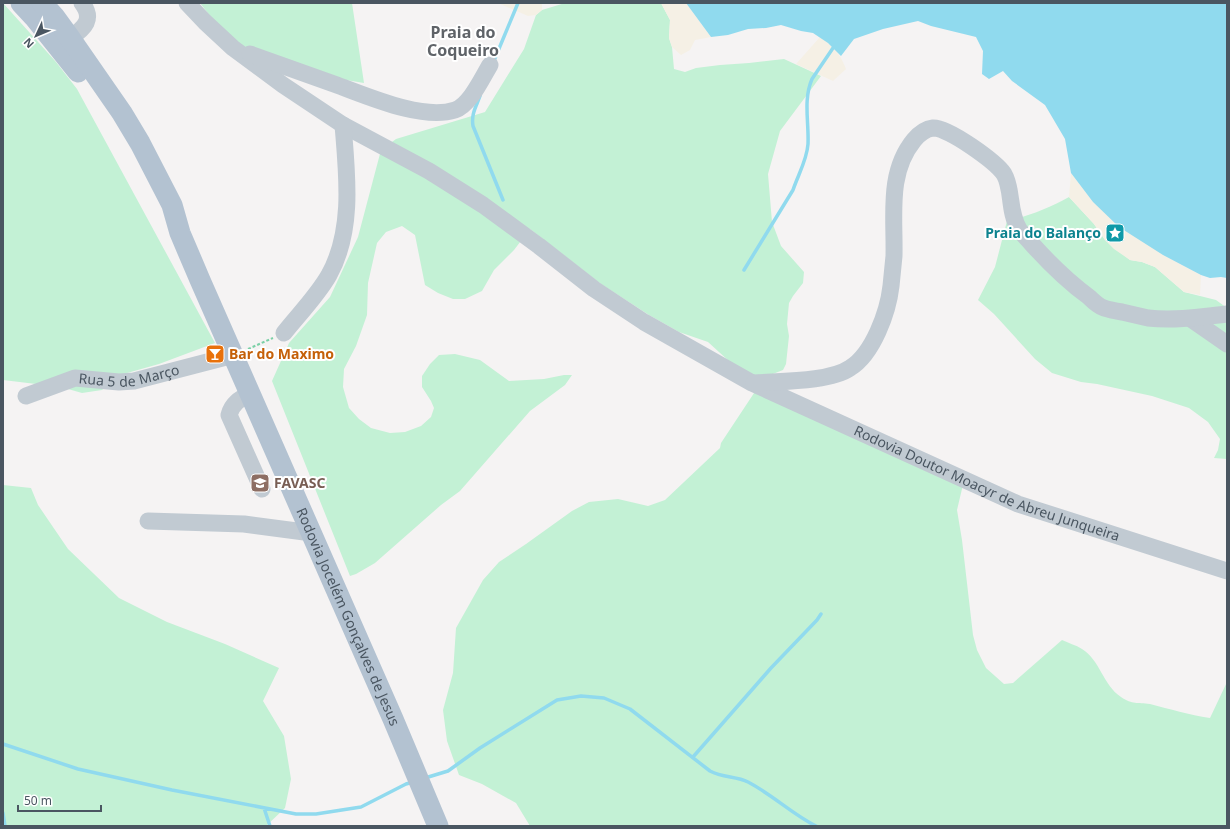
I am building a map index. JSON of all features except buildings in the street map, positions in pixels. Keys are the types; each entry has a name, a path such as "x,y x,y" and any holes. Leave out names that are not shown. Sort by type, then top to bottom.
{"main road":[{"name":"Rodovia Jocelém Gonçalves de Jesus","path":"32,8 54,16 70,38 122,113 140,143 172,205 180,233 394,719 438,826"},
{"name":"Rodovia Jocelém Gonçalves de Jesus","path":"32,8 121,133 163,207 180,233"}],"street":[{"path":"70,38 79,32 86,24 88,18 87,11 82,3"},
{"name":"Rodovia Doutor Moacyr de Abreu Junqueira","path":"187,3 233,48 283,85 343,125 429,170 483,205 600,293 644,322 752,383 1018,504 1227,571"},
{"path":"233,48 394,106 426,112 442,113 456,110 464,105 490,65"},
{"path":"284,333 316,294 329,275 339,253 344,230 347,183 343,125"},
{"path":"752,383 831,376 849,369 861,360 872,344 883,317 891,288 894,256 894,196 897,176 902,159 910,144 921,132 933,128 943,129 955,135 1002,171 1007,181 1013,216 1018,228 1047,261 1072,285 1102,308 1149,318 1191,319 1227,314"},
{"path":"1191,319 1227,344"},
{"name":"Rua 5 de Março","path":"26,396 75,378 119,382 134,381 234,355"},
{"path":"251,393 236,402 230,410 229,415 262,490"},
{"path":"148,521 205,524 244,524 312,533"}],"path":[{"path":"234,355 284,333"}],"green space":[{"path":"3,3 56,62 77,89 215,343 159,364 120,375 102,390 82,393 61,387 3,380"},
{"path":"200,3 352,3 364,83 334,78 233,45"},
{"path":"565,3 661,3 670,20 669,38 672,47 674,69 685,72 696,68 784,59 821,76 780,131 768,174 772,222 781,246 804,272 803,283 789,303 787,324 789,336 786,364 783,370 765,377 752,376 741,372 708,342 679,332 649,315 601,284 530,229 514,250 494,270 482,291 465,299 453,299 438,293 425,285 415,235 402,226 386,232 377,243 368,283 367,315 356,346 344,369 343,387 349,408 359,419 371,428 390,433 405,432 421,426 431,417 434,408 422,387 422,376 430,364 439,355 455,354 480,360 509,381 544,379 572,375 565,385 530,411 460,491 441,505 375,563 350,576 272,381 289,343 330,297 358,237 381,150 396,139 485,112 524,49 536,15 542,10"},
{"path":"1069,197 1094,224 1105,240 1130,260 1142,262 1155,267 1184,292 1216,300 1227,308 1227,459 1214,458 1218,450 1220,439 1208,422 1189,408 1152,396 1081,382 1052,373 1035,359 994,314 978,300 995,267 1007,221 1039,211"},
{"path":"762,381 966,472 957,510 973,635 977,650 986,668 1004,684 1013,683 1062,640 1080,648 1088,654 1115,692 1125,700 1132,702 1150,704 1187,714 1210,718 1227,682 1227,826 530,826 516,803 482,784 459,775 447,741 443,710 453,673 456,628 483,580 499,562 572,511 589,502 618,499 648,506 665,500 720,448 721,443"},
{"path":"3,485 31,488 38,505 68,549 119,598 167,622 225,644 279,668 263,701 284,736 291,779 285,808 266,826 3,826"}],"sand":[{"path":"498,3 542,3 542,10 536,15 528,16"},
{"path":"661,3 686,3 711,37 695,40 690,50 681,55 672,47 669,38 670,20"},
{"path":"820,37 836,51 846,69 833,81 796,64"},
{"name":"Praia do Balanço","path":"1071,173 1093,202 1163,255 1201,275 1200,295 1184,292 1155,267 1142,262 1130,260 1114,249 1105,240 1094,224 1069,197"}],"water":[{"path":"686,3 1227,3 1227,278 1210,278 1201,275 1163,255 1119,227 1093,202 1071,173 1065,139 1045,105 1012,81 1003,71 989,79 982,74 983,51 976,37 931,26 918,21 883,29 854,39 841,56 828,43 813,33 781,25 748,29 728,35 711,37"}],"waterway":[{"path":"493,63 518,3"},
{"path":"744,270 793,190 804,162 808,144 807,103 809,87 812,79 833,48"},
{"path":"480,96 473,114 473,126 503,200"},
{"path":"693,757 771,668 821,614"},
{"path":"425,778 448,771 480,748 557,700 581,696 604,698 630,709 710,771 748,782 816,826"},
{"path":"3,744 78,769 172,790 296,814 316,814 361,807 406,784 413,782"},
{"path":"264,808 270,826"},
{"path":"3,813 5,826"}],"place":[{"name":"Praia do Balanço","path":"1115,233"},
{"name":"Bar do Maximo","path":"215,354"},
{"name":"FAVASC","path":"260,483"}],"district":[{"name":"Praia do Coqueiro","path":"463,41"}]}
